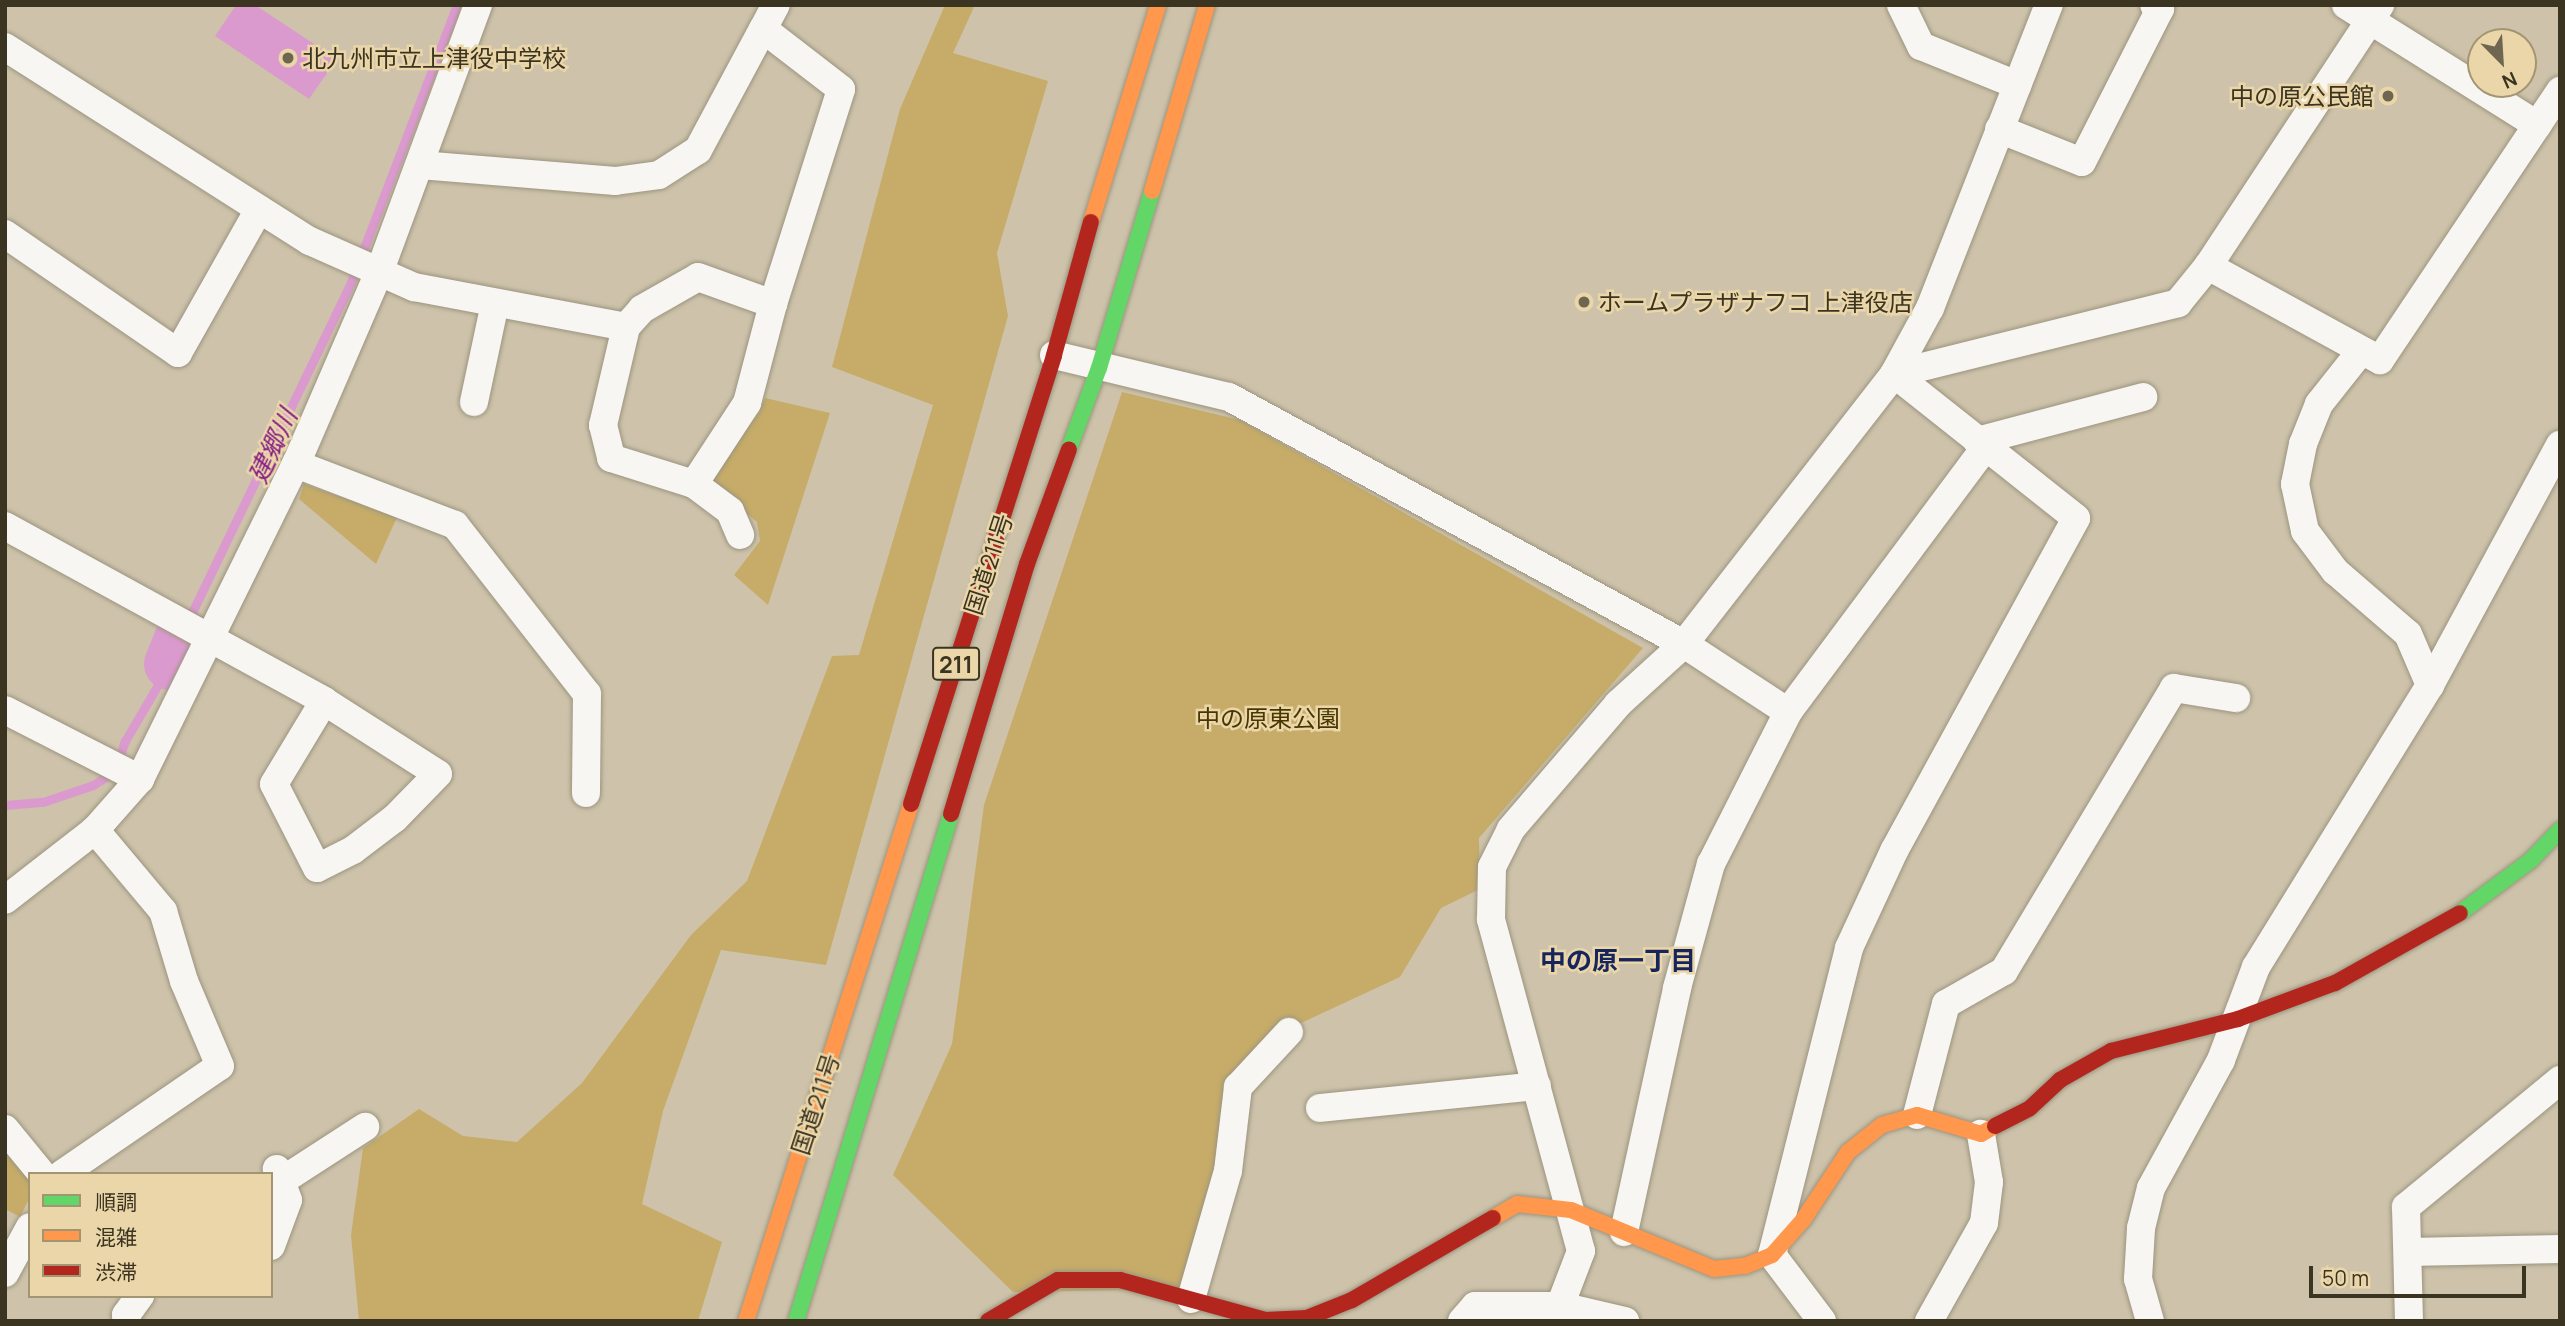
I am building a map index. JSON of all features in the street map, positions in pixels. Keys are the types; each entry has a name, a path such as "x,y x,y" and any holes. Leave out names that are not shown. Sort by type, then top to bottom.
{"main road":[{"name":"国道211号","path":"746,1321 1054,355 1110,152 1158,5"},
{"name":"国道211号","path":"796,1321 1027,564 1099,368 1207,5"},
{"path":"988,1321 1058,1280 1120,1280 1265,1320 1307,1318 1352,1300 1517,1204 1571,1210 1714,1269 1745,1266 1772,1255 1803,1220 1848,1152 1882,1125 1917,1115 1981,1134 2031,1108 2060,1080 2111,1051 2238,1019 2335,983 2477,904 2531,860 2560,830"}],"street":[{"path":"5,900 95,830 137,778 206,637 296,464 375,268 420,165 478,5"},
{"path":"1901,5 1921,46 2017,85"},
{"path":"1560,1306 1581,1251 1491,919 1492,867 1511,829 1618,704 1684,644 1894,374 1930,308 2049,5"},
{"path":"1999,129 2082,162 2160,9 2154,5"},
{"path":"2346,5 2375,13 2537,125"},
{"path":"1894,374 2178,303 2208,266 2375,13"},
{"path":"420,165 615,181 659,175 698,150 769,17 841,89 773,304 747,403 694,484"},
{"path":"5,47 310,241 414,287 626,327"},
{"path":"2208,266 2381,360 2560,91"},
{"path":"5,234 178,353 259,209"},
{"path":"740,535 730,511 694,484 611,458 603,425 626,327 642,309 698,277 773,304"},
{"path":"474,401 495,303"},
{"path":"2361,351 2319,404 2303,444 2295,484 2305,531 2335,571 2408,634 2430,685"},
{"path":"1054,355 1099,368 1229,397 1684,644 1788,712"},
{"path":"1822,1321 1772,1255 1849,948 1894,851 2076,518 1894,374"},
{"path":"1625,1232 1677,988 1711,864 1788,712 1981,444 2143,397"},
{"path":"2150,1321 2138,1279 2141,1228 2151,1188 2221,1060 2256,967 2430,685 2560,445"},
{"path":"296,464 455,525 587,694 586,793"},
{"path":"5,526 324,701 438,774 395,818 354,850 317,868 274,784 324,701"},
{"path":"1917,1115 1946,1004 2004,971 2174,688 2236,698"},
{"path":"5,710 137,778"},
{"path":"65,1172 220,1066 184,981 163,911 95,830"},
{"path":"1191,1299 1227,1171 1238,1087 1289,1032"},
{"path":"2409,1321 2406,1207 2560,1080"},
{"path":"1320,1108 1537,1086"},
{"path":"273,1241 288,1200 280,1175 365,1128"},
{"path":"5,1129 40,1172"},
{"path":"1929,1321 1984,1223 1989,1182 1981,1134"},
{"path":"5,1273 28,1231"},
{"path":"2409,1252 2560,1249"},
{"path":"127,1321 126,1315 139,1298"},
{"path":"1462,1321 1475,1306 1560,1306 1625,1321"}],"green space":[{"path":"945,5 975,5 953,53 1048,81 997,253 1008,316 826,965 721,950 663,1111 642,1204 722,1242 698,1321 359,1321 351,1235 363,1148 419,1109 463,1136 517,1142 582,1083 691,935 747,881 832,656 859,655 933,405 832,367 900,109"},
{"name":"中の原東公園","path":"1122,392 1240,420 1643,648 1479,838 1480,889 1441,908 1400,977 1286,1030 1232,1086 1222,1170 1187,1289 1013,1292 893,1175 952,1044 984,805"},
{"path":"765,398 830,413 768,605 734,575 760,541 757,522 706,480 759,413"},
{"path":"304,484 397,517 376,564 299,499"},
{"path":"5,1144 28,1172 28,1201 20,1217 5,1209"}],"shaded area":[{"path":"236,5 255,5 337,59 309,99 215,36"}],"waterway":[{"name":"建郷川","path":"187,623 351,282 457,5"},
{"name":"建郷川","path":"170,664 182,634"},
{"name":"建郷川","path":"5,805 43,802 93,785 115,771 125,741 170,664"}],"traffic: fast":[{"path":"1069,449 1099,368 1152,191"},
{"path":"796,1321 951,814"},
{"path":"2460,913 2531,860 2560,830"}],"traffic: slow":[{"path":"1091,222 1158,5"},
{"path":"1152,191 1207,5"},
{"path":"746,1321 911,804"},
{"path":"1493,1218 1517,1204 1571,1210 1714,1269 1745,1266 1772,1255 1803,1220 1848,1152 1882,1125 1917,1115 1981,1134 1995,1126"}],"traffic: jam":[{"path":"911,804 1054,355 1091,222"},
{"path":"951,814 1027,564 1069,449"},
{"path":"1995,1126 2030,1108 2060,1080 2111,1051 2238,1019 2335,983 2460,913"},
{"path":"988,1321 1058,1280 1120,1280 1265,1320 1307,1318 1352,1300 1493,1218"}],"place":[{"name":"北九州市立上津役中学校","path":"288,58"},
{"name":"中の原公民館","path":"2388,96"},
{"name":"ホームプラザナフコ 上津役店","path":"1584,302"}],"district":[{"name":"中の原一丁目","path":"1618,961"}]}
